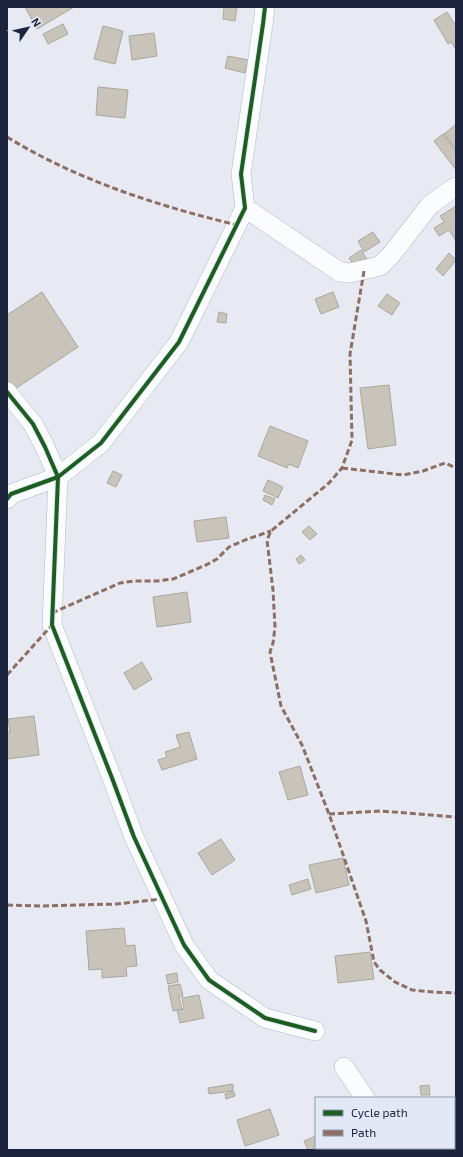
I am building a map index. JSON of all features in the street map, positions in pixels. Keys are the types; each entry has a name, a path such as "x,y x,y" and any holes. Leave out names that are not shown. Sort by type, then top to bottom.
{"street":[{"path":"7,499 11,494 58,478 101,443 179,342 245,208 241,174 263,24 264,7"},
{"path":"245,208 340,272 350,273 380,266 391,255 430,205 456,187"},
{"path":"7,392 33,424 45,447 58,478 52,625 134,837 184,945 209,980 265,1018 315,1031"},
{"path":"344,1068 364,1097"}],"building":[{"path":"25,7 74,7 37,29"},
{"path":"224,7 237,7 235,21 223,19"},
{"path":"447,12 456,26 456,50 451,42 448,44 434,20"},
{"path":"63,24 68,34 48,44 43,34"},
{"path":"103,26 123,31 115,64 94,59"},
{"path":"154,33 157,56 132,60 129,36"},
{"path":"228,56 248,60 245,73 225,68"},
{"path":"98,87 128,90 125,118 96,115"},
{"path":"455,125 456,126 456,149 444,134"},
{"path":"443,134 456,151 456,170 434,141"},
{"path":"456,206 456,241 449,230 439,236 434,228 444,222 440,216"},
{"path":"373,232 380,242 364,252 358,241"},
{"path":"361,250 367,259 354,266 349,258"},
{"path":"449,253 456,260 443,276 436,269"},
{"path":"42,292 78,347 12,391 7,383 7,315"},
{"path":"333,292 339,307 321,314 315,299"},
{"path":"387,294 400,303 392,315 378,306"},
{"path":"219,312 227,314 226,323 217,322"},
{"path":"389,385 396,445 368,449 360,388"},
{"path":"270,426 308,441 298,468 289,464 287,468 258,456"},
{"path":"113,471 122,475 116,487 107,483"},
{"path":"268,480 283,487 278,498 263,491"},
{"path":"265,495 275,499 272,505 263,500"},
{"path":"226,517 229,538 197,542 194,521"},
{"path":"309,526 317,534 310,540 302,532"},
{"path":"301,555 305,560 299,564 296,559"},
{"path":"187,592 191,622 157,627 153,597"},
{"path":"142,662 152,679 134,690 124,673"},
{"path":"34,716 39,755 7,759 7,732 10,732 8,719"},
{"path":"189,732 197,759 162,770 158,760 167,757 165,752 180,747 176,735"},
{"path":"300,766 308,795 288,800 279,772"},
{"path":"221,839 235,860 212,875 198,853"},
{"path":"343,858 349,885 316,893 309,865"},
{"path":"308,879 311,889 292,895 289,885"},
{"path":"124,928 126,946 135,945 137,966 126,967 127,976 102,978 102,969 89,970 86,931"},
{"path":"370,952 374,979 338,983 335,956"},
{"path":"177,973 178,982 168,984 166,975"},
{"path":"180,984 183,996 179,997 182,1009 173,1011 168,986"},
{"path":"199,995 204,1018 180,1023 177,1010 184,1009 182,998"},
{"path":"233,1084 233,1091 209,1094 208,1088"},
{"path":"429,1085 430,1095 421,1095 420,1086"},
{"path":"234,1092 235,1096 226,1099 225,1094"},
{"path":"270,1109 279,1135 245,1146 237,1120"},
{"path":"315,1136 315,1148 308,1150 304,1141"}],"marked path":[{"path":"7,137 61,166 90,179 148,200 207,218 237,225"},
{"path":"364,271 350,354 352,440 342,468 329,483 271,531 267,540 273,590 275,627 270,652 281,706 302,745 329,814 366,921 374,962 380,970 395,982 412,990 456,993"},
{"path":"342,468 403,475 423,471 445,463 456,468"},
{"path":"52,613 120,583 173,579 217,559 229,547 271,531"},
{"path":"7,675 52,625"},
{"path":"329,814 381,811 456,817"},
{"path":"7,905 42,906 117,904 162,899"}],"cycle path":[{"path":"7,499 11,494 58,477 101,443 179,342 245,208 241,174 265,7"},
{"path":"7,392 33,424 58,477 52,625 134,837 184,945 209,980 265,1018 315,1031"}]}
